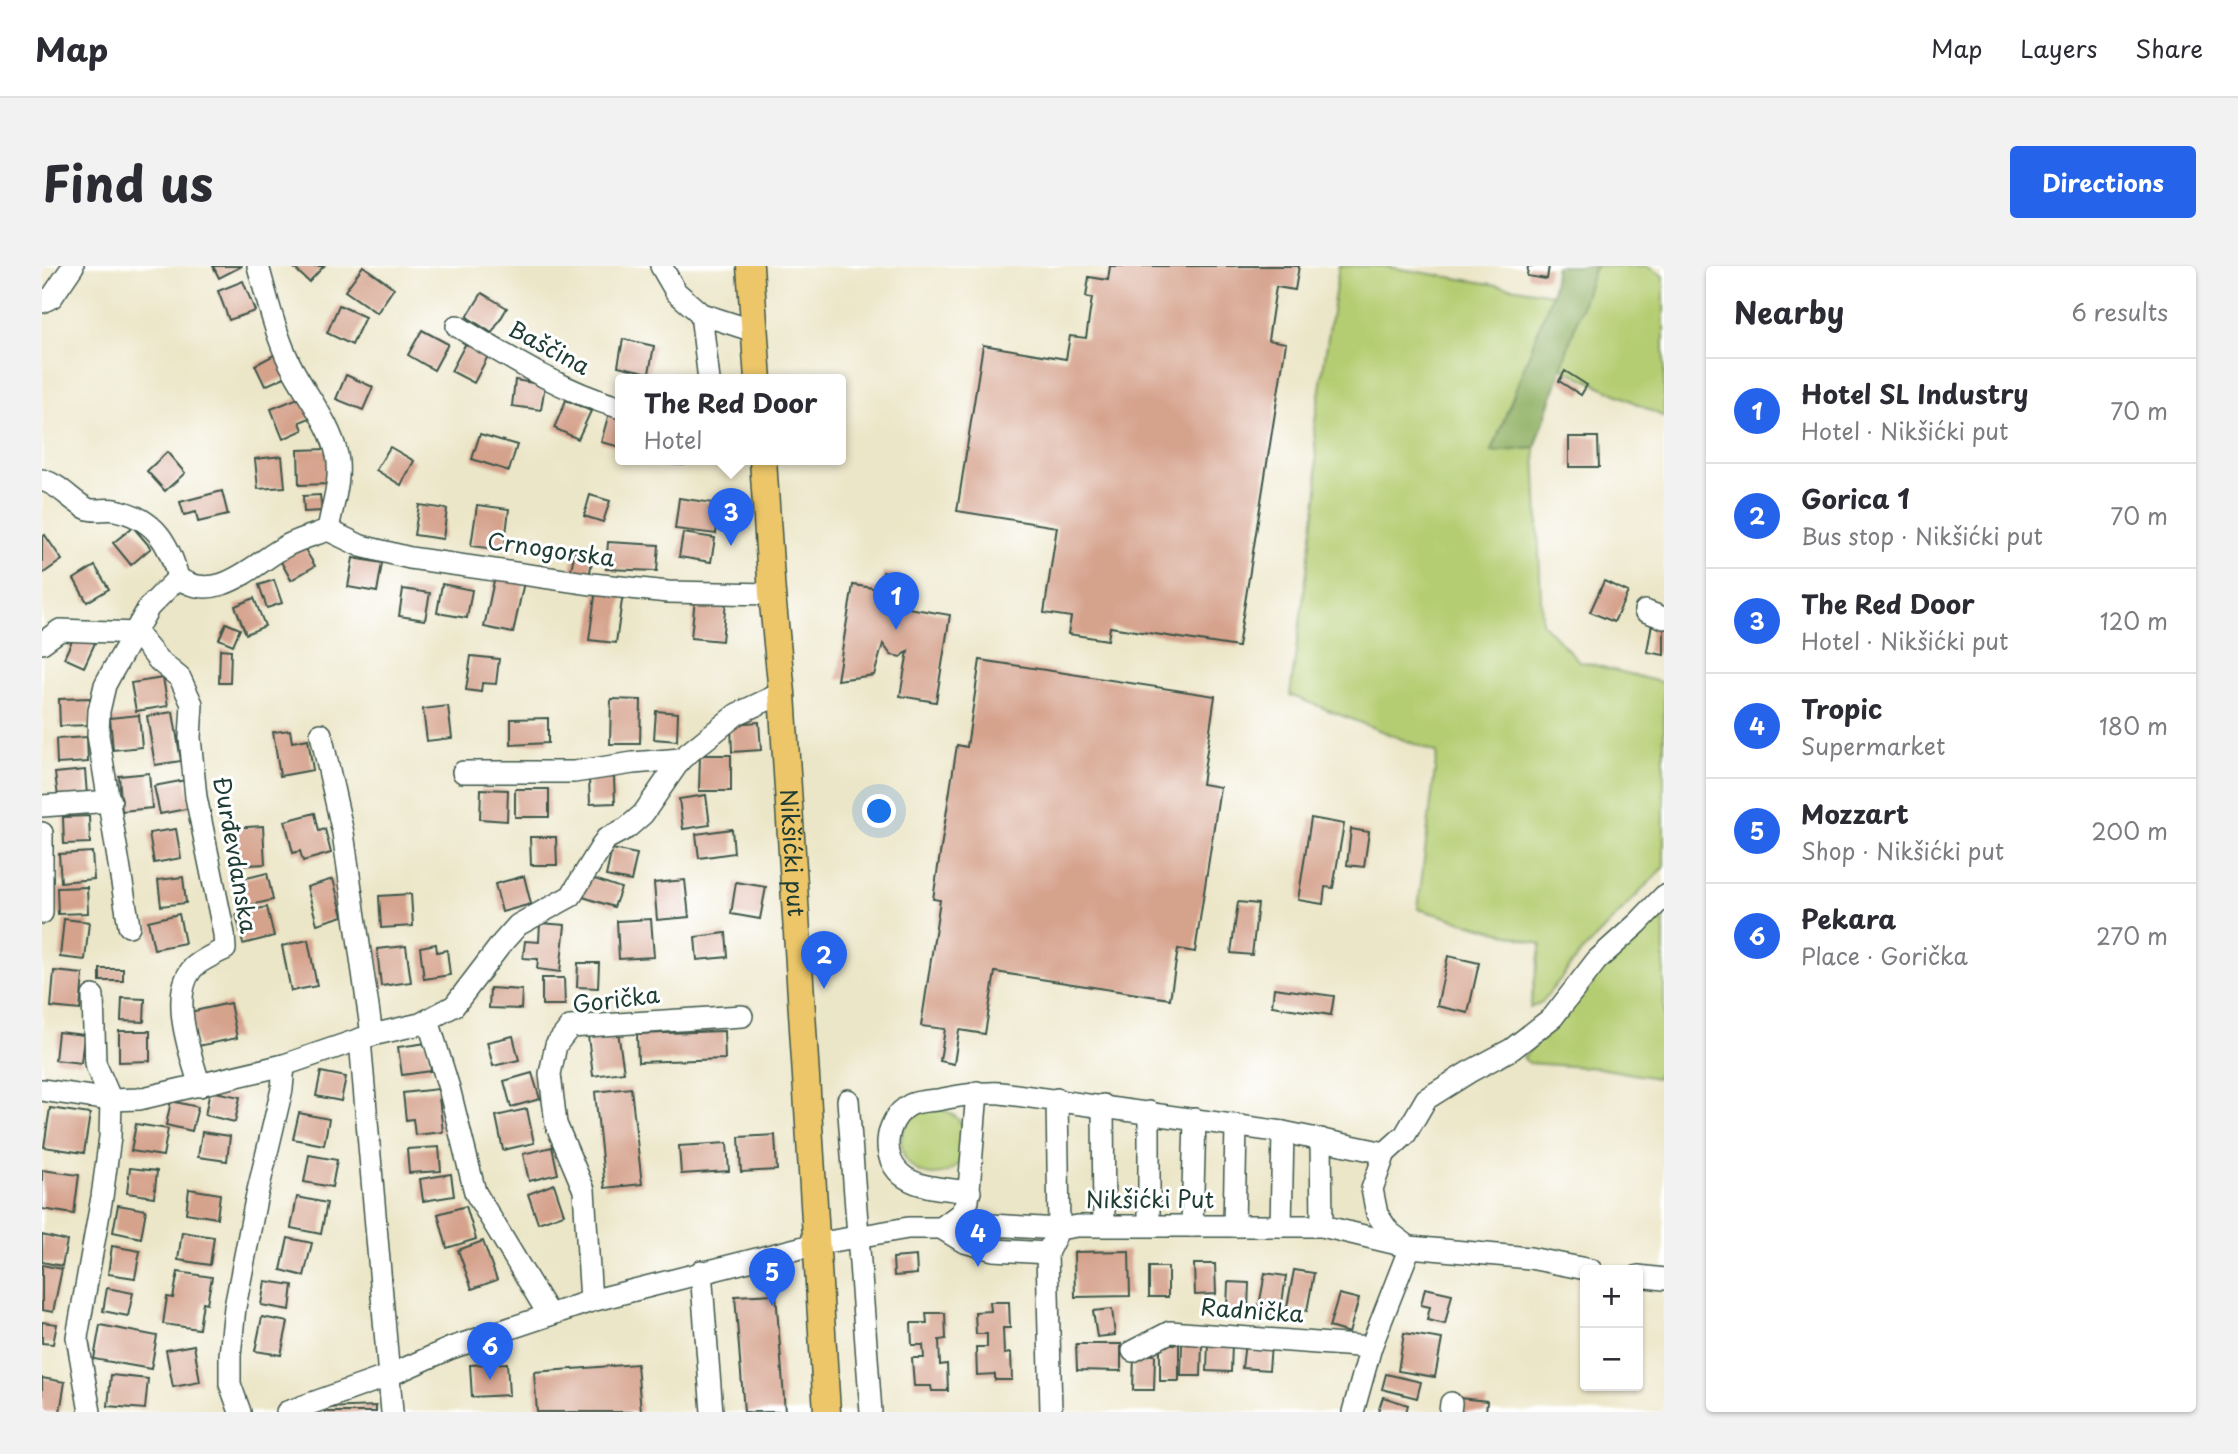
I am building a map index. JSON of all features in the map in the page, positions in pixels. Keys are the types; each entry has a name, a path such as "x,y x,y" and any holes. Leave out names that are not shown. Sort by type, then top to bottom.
{"main road":[{"path":"750,266 758,374"},
{"name":"Nikšićki put","path":"763,465 782,693 827,1412"}],"street":[{"path":"42,302 52,297 73,266"},
{"path":"42,480 60,488 92,511 115,510 140,519 158,533 172,554 178,578 191,587 233,581 287,545 328,530 338,476 338,456 331,435 289,363 258,266"},
{"path":"661,266 677,292 701,314 754,331"},
{"path":"701,314 708,374"},
{"name":"Baščina","path":"457,326 549,379 593,400 615,406"},
{"name":"Crnogorska","path":"328,530 361,547 410,558 581,583 668,592 772,594"},
{"path":"129,926 111,801 98,735 99,711 105,685 149,607 178,578"},
{"path":"42,643 60,630 136,633"},
{"name":"Đurđevdanska","path":"136,633 159,661 180,678 192,704 190,738 196,797 225,934 225,949 192,969 183,988 184,1029 200,1086"},
{"path":"42,1090 111,1100 139,1099 284,1065 428,1020 454,1006 519,925 571,896 606,839 627,828 643,814 681,759 737,714 782,693"},
{"path":"321,734 343,833 366,1038 392,1412"},
{"path":"463,772 574,772 633,762 681,759"},
{"path":"42,806 111,801"},
{"path":"42,833 42,914"},
{"path":"1353,1412 1371,1346 1409,1247 1389,1232 1377,1214 1372,1189 1385,1153 1405,1135 1426,1099 1512,1049 1553,1017 1597,960 1664,896"},
{"path":"90,1412 77,1337 104,1185 111,1100 95,1063 93,996"},
{"name":"Gorička","path":"592,1301 583,1189 556,1124 550,1074 556,1045 570,1027 742,1016"},
{"path":"428,1020 449,1088 475,1192 548,1315"},
{"path":"240,1412 230,1384 235,1307 256,1199 282,1090 284,1065"},
{"path":"970,1192 907,1179 896,1169 887,1143 894,1120 901,1111 913,1103 977,1091 1103,1105 1283,1132 1385,1153"},
{"path":"941,1228 960,1214 968,1202 977,1091"},
{"path":"287,1412 317,1407 451,1348 592,1301 701,1271 816,1244 908,1228 990,1225 1059,1229 1057,1099"},
{"path":"848,1100 871,1412"},
{"path":"1103,1105 1104,1225"},
{"path":"1149,1112 1149,1225"},
{"path":"1192,1226 1195,1119"},
{"path":"1234,1226 1236,1125"},
{"path":"1281,1227 1283,1132"},
{"path":"1321,1139 1322,1226"},
{"name":"Nikšićki Put","path":"1047,1253 1059,1229 1104,1225 1322,1226 1409,1247 1530,1258 1580,1268"},
{"path":"941,1228 964,1242 993,1250 1047,1253 1051,1412"},
{"path":"701,1271 712,1412"},
{"path":"1643,1277 1664,1279"},
{"name":"Radnička","path":"1133,1350 1170,1332 1371,1346"}],"green space":[{"path":"1339,266 1382,266 1552,294 1492,451 1535,448 1542,623 1579,661 1664,683 1664,867 1581,953 1542,1002 1530,1008 1541,944 1418,909 1437,753 1290,695 1318,491 1314,428"},
{"path":"1556,266 1599,266 1594,269 1535,448 1492,452 1552,294"},
{"path":"1599,266 1646,266 1664,276 1664,417 1560,367 1594,269"},
{"path":"1664,909 1664,1064 1656,1078 1599,1068 1528,1063 1523,1057 1562,1018 1592,978"},
{"path":"934,1109 947,1112 957,1119 964,1129 967,1142 964,1155 957,1165 947,1172 934,1175 921,1172 911,1165 904,1155 901,1142 904,1129 911,1119 921,1112"}],"building":[{"path":"213,266 242,266 219,278"},
{"path":"292,266 324,266 309,282"},
{"path":"363,266 394,288 377,313 345,291"},
{"path":"1110,266 1299,266 1295,290 1276,287 1268,340 1286,343 1238,647 1110,627 1108,640 1068,634 1071,617 1044,613 1057,527 957,511 983,345 1066,359 1070,336 1086,338 1092,298 1086,297 1089,277 1108,280"},
{"path":"1528,266 1549,266 1547,279 1527,276"},
{"path":"243,281 255,311 229,320 218,291"},
{"path":"482,293 507,308 492,333 467,317"},
{"path":"339,305 365,317 352,345 327,333"},
{"path":"422,330 448,344 434,370 408,355"},
{"path":"623,339 654,346 649,373 618,366"},
{"path":"466,343 488,356 474,383 451,371"},
{"path":"276,354 287,376 265,386 255,365"},
{"path":"1565,371 1587,385 1581,395 1559,381"},
{"path":"346,375 373,387 363,410 336,399"},
{"path":"515,380 545,385 541,410 512,406"},
{"path":"303,396 312,417 300,422 303,430 283,439 271,409"},
{"path":"566,400 591,411 578,439 554,428"},
{"path":"609,413 615,415 615,446 601,442"},
{"path":"480,434 517,445 509,471 472,459"},
{"path":"1569,437 1598,437 1599,467 1569,467"},
{"path":"390,447 414,461 401,485 376,470"},
{"path":"327,449 329,484 299,485 298,450"},
{"path":"167,452 185,473 165,491 147,471"},
{"path":"282,456 285,487 258,489 255,459"},
{"path":"222,491 228,515 198,522 196,512 184,515 180,502"},
{"path":"320,495 322,511 304,512 303,496"},
{"path":"590,495 610,501 603,522 584,516"},
{"path":"679,498 720,504 716,534 675,529"},
{"path":"419,505 447,509 443,539 414,535"},
{"path":"477,505 509,509 504,550 471,546"},
{"path":"133,527 151,548 131,565 113,543"},
{"path":"683,533 715,538 711,562 679,557"},
{"path":"45,535 62,560 42,574 42,537"},
{"path":"608,542 659,545 657,571 606,569"},
{"path":"303,546 315,566 291,580 280,560"},
{"path":"575,551 593,555 589,578 570,574"},
{"path":"353,558 382,563 377,592 348,587"},
{"path":"95,566 109,589 87,602 74,579"},
{"path":"883,572 901,575 896,606 950,615 936,702 900,696 908,651 901,657 891,655 883,644 874,675 837,680 853,585 880,589"},
{"path":"495,576 524,582 513,633 484,627"},
{"path":"274,580 282,603 267,608 259,585"},
{"path":"1604,581 1628,592 1614,622 1590,612"},
{"path":"442,584 472,590 467,618 437,613"},
{"path":"403,589 430,593 425,620 399,616"},
{"path":"596,589 623,593 616,643 589,640"},
{"path":"254,598 265,626 246,634 235,606"},
{"path":"695,598 726,601 722,641 691,638"},
{"path":"226,623 240,629 233,645 219,639"},
{"path":"1652,623 1664,625 1664,655 1647,652"},
{"path":"75,634 95,643 84,667 64,658"},
{"path":"220,649 231,650 230,683 219,683"},
{"path":"471,656 499,659 496,684 482,683 481,692 466,690"},
{"path":"980,660 1215,696 1202,784 1220,787 1195,952 1178,949 1170,999 995,972 985,1034 959,1030 954,1064 940,1061 945,1029 921,1026 940,900 933,899 957,745 967,747"},
{"path":"163,678 168,706 136,711 131,683"},
{"path":"90,698 91,725 60,726 59,699"},
{"path":"611,699 641,700 640,744 610,744"},
{"path":"448,706 452,738 427,741 423,709"},
{"path":"656,711 678,713 677,741 654,739"},
{"path":"173,712 181,761 155,765 147,716"},
{"path":"139,715 142,747 113,750 110,718"},
{"path":"548,718 548,743 511,745 511,719"},
{"path":"759,722 761,750 732,752 731,724"},
{"path":"290,730 292,742 308,739 313,770 280,776 273,732"},
{"path":"87,737 88,762 57,764 56,739"},
{"path":"700,755 731,755 731,791 699,791"},
{"path":"85,770 87,795 58,797 55,773"},
{"path":"149,773 152,808 122,811 119,776"},
{"path":"614,777 615,803 590,804 589,778"},
{"path":"186,780 191,808 160,814 154,786"},
{"path":"481,789 508,790 507,821 480,819"},
{"path":"515,789 549,789 549,817 515,817"},
{"path":"706,795 710,825 683,829 679,799"},
{"path":"315,813 319,831 325,829 331,853 303,861 300,851 293,853 285,821"},
{"path":"89,816 90,843 64,844 63,817"},
{"path":"1311,818 1344,824 1333,888 1325,887 1323,904 1298,900"},
{"path":"263,826 265,864 233,866 230,828"},
{"path":"176,829 181,858 154,863 149,833"},
{"path":"732,829 734,853 699,858 696,834"},
{"path":"1351,829 1369,832 1364,867 1347,865"},
{"path":"530,837 556,837 557,865 531,865"},
{"path":"612,849 637,854 631,881 606,876"},
{"path":"92,852 94,879 61,882 59,854"},
{"path":"267,873 273,900 241,907 235,881"},
{"path":"524,876 531,904 502,912 495,884"},
{"path":"586,876 621,888 614,907 580,896"},
{"path":"183,877 186,903 161,906 158,880"},
{"path":"333,879 343,916 317,924 307,887"},
{"path":"685,880 689,917 657,920 654,883"},
{"path":"736,882 766,887 760,919 731,914"},
{"path":"87,887 88,913 58,914 57,888"},
{"path":"411,894 413,926 381,928 379,896"},
{"path":"1238,902 1258,904 1252,955 1231,953"},
{"path":"267,907 274,936 243,944 236,914"},
{"path":"179,914 185,943 154,949 148,921"},
{"path":"64,919 89,922 85,960 60,957"},
{"path":"651,919 654,957 619,959 617,921"},
{"path":"540,923 565,925 560,972 537,969 538,959 523,958 525,941 539,942"},
{"path":"726,933 728,957 697,960 695,937"},
{"path":"308,940 317,986 291,991 282,946"},
{"path":"436,944 437,952 447,950 450,975 424,979 420,947"},
{"path":"406,946 411,982 381,986 377,949"},
{"path":"1448,956 1479,963 1468,1013 1437,1006"},
{"path":"578,963 599,963 598,988 577,987"},
{"path":"100,969 123,969 123,981 100,981"},
{"path":"54,971 83,974 80,1010 51,1007"},
{"path":"542,978 564,978 565,1005 542,1005"},
{"path":"490,988 522,990 521,1009 489,1008"},
{"path":"1274,988 1334,996 1331,1015 1272,1006"},
{"path":"122,998 145,999 144,1022 121,1021"},
{"path":"230,1003 237,1038 198,1046 190,1012"},
{"path":"119,1031 150,1031 150,1061 119,1062"},
{"path":"724,1031 725,1059 638,1062 637,1034"},
{"path":"58,1032 84,1035 81,1063 55,1060"},
{"path":"618,1032 624,1072 593,1076 588,1036"},
{"path":"513,1036 519,1060 493,1066 487,1042"},
{"path":"427,1043 431,1071 402,1075 398,1047"},
{"path":"321,1072 346,1077 341,1101 316,1096"},
{"path":"532,1073 540,1099 511,1107 504,1081"},
{"path":"631,1088 642,1184 605,1188 595,1092"},
{"path":"438,1089 443,1132 415,1135 413,1119 406,1120 403,1093"},
{"path":"210,1091 240,1097 235,1122 205,1115"},
{"path":"171,1101 198,1107 192,1131 166,1125"},
{"path":"50,1108 90,1114 84,1153 44,1147"},
{"path":"527,1109 534,1143 503,1150 496,1116"},
{"path":"299,1113 329,1119 324,1145 293,1139"},
{"path":"136,1124 168,1129 163,1156 131,1151"},
{"path":"202,1132 230,1136 227,1161 198,1157"},
{"path":"775,1135 777,1170 741,1172 739,1137"},
{"path":"727,1143 729,1171 681,1174 679,1146"},
{"path":"439,1147 441,1171 409,1173 407,1149"},
{"path":"552,1147 558,1174 529,1181 523,1154"},
{"path":"309,1155 337,1160 332,1187 304,1182"},
{"path":"130,1168 157,1171 154,1197 127,1193"},
{"path":"42,1170 79,1175 74,1214 42,1209"},
{"path":"451,1174 454,1196 423,1201 420,1179"},
{"path":"554,1184 564,1214 538,1223 528,1194"},
{"path":"189,1189 220,1194 217,1218 186,1213"},
{"path":"297,1197 327,1203 321,1234 291,1228"},
{"path":"118,1205 146,1210 141,1238 113,1232"},
{"path":"466,1206 476,1239 447,1248 438,1214"},
{"path":"182,1232 214,1237 210,1265 178,1260"},
{"path":"42,1235 67,1241 62,1266 42,1262"},
{"path":"288,1238 312,1243 304,1276 281,1270"},
{"path":"483,1241 497,1280 472,1289 458,1250"},
{"path":"112,1246 140,1251 135,1278 108,1274"},
{"path":"1129,1251 1130,1296 1075,1297 1074,1252"},
{"path":"916,1256 917,1274 894,1276 893,1258"},
{"path":"1194,1264 1215,1264 1216,1294 1195,1295"},
{"path":"42,1265 62,1269 53,1312 42,1310"},
{"path":"1149,1267 1168,1267 1168,1297 1149,1297"},
{"path":"1294,1270 1314,1273 1307,1311 1287,1307"},
{"path":"178,1272 212,1277 207,1303 203,1302 199,1329 163,1324 167,1297 173,1298"},
{"path":"1265,1273 1286,1276 1280,1316 1258,1312"},
{"path":"265,1281 293,1285 290,1310 261,1305"},
{"path":"1228,1282 1249,1283 1248,1310 1227,1310"},
{"path":"107,1288 133,1293 128,1316 103,1311"},
{"path":"1425,1288 1452,1294 1445,1324 1427,1320 1430,1307 1421,1305"},
{"path":"776,1294 785,1412 744,1412 735,1296"},
{"path":"1339,1294 1359,1299 1349,1333 1329,1327"},
{"path":"990,1302 1009,1302 1010,1328 1003,1328 1004,1354 1011,1353 1012,1380 995,1380 995,1374 977,1375 976,1347 987,1347 987,1334 976,1334 975,1312 991,1311"},
{"path":"1112,1309 1115,1335 1097,1337 1093,1311"},
{"path":"926,1313 945,1313 946,1339 939,1340 940,1365 947,1364 948,1391 932,1391 931,1386 914,1386 912,1358 924,1358 923,1345 912,1345 911,1323 927,1323"},
{"path":"262,1317 288,1322 281,1355 255,1351"},
{"path":"42,1322 57,1324 53,1344 42,1343"},
{"path":"100,1325 157,1336 151,1369 94,1359"},
{"path":"1404,1333 1442,1339 1435,1377 1398,1371"},
{"path":"1208,1342 1232,1343 1231,1372 1207,1371"},
{"path":"1245,1343 1271,1345 1269,1370 1242,1368"},
{"path":"1076,1344 1121,1344 1121,1371 1077,1370"},
{"path":"1160,1344 1179,1344 1179,1381 1160,1381"},
{"path":"1182,1344 1202,1344 1201,1376 1181,1376"},
{"path":"194,1345 200,1382 173,1387 166,1350"},
{"path":"1134,1354 1155,1355 1154,1390 1133,1390"},
{"path":"507,1363 509,1395 472,1397 470,1365"},
{"path":"637,1364 641,1412 537,1412 534,1372"},
{"path":"1386,1374 1421,1382 1417,1398 1382,1389"},
{"path":"111,1375 148,1379 145,1409 108,1406"},
{"path":"42,1378 65,1382 60,1412 42,1412"},
{"path":"1383,1397 1408,1405 1406,1412 1378,1412"},
{"path":"1459,1398 1487,1401 1486,1412 1457,1412"},
{"path":"376,1406 376,1412 325,1412 325,1408"}],"place":[{"name":"The Red Door","path":"731,546"},
{"name":"Hotel SL Industry","path":"896,630"},
{"name":"Gorica 1","path":"824,989"},
{"name":"Tropic","path":"978,1267"},
{"name":"Mozzart","path":"772,1306"},
{"name":"Pekara","path":"490,1380"}]}
